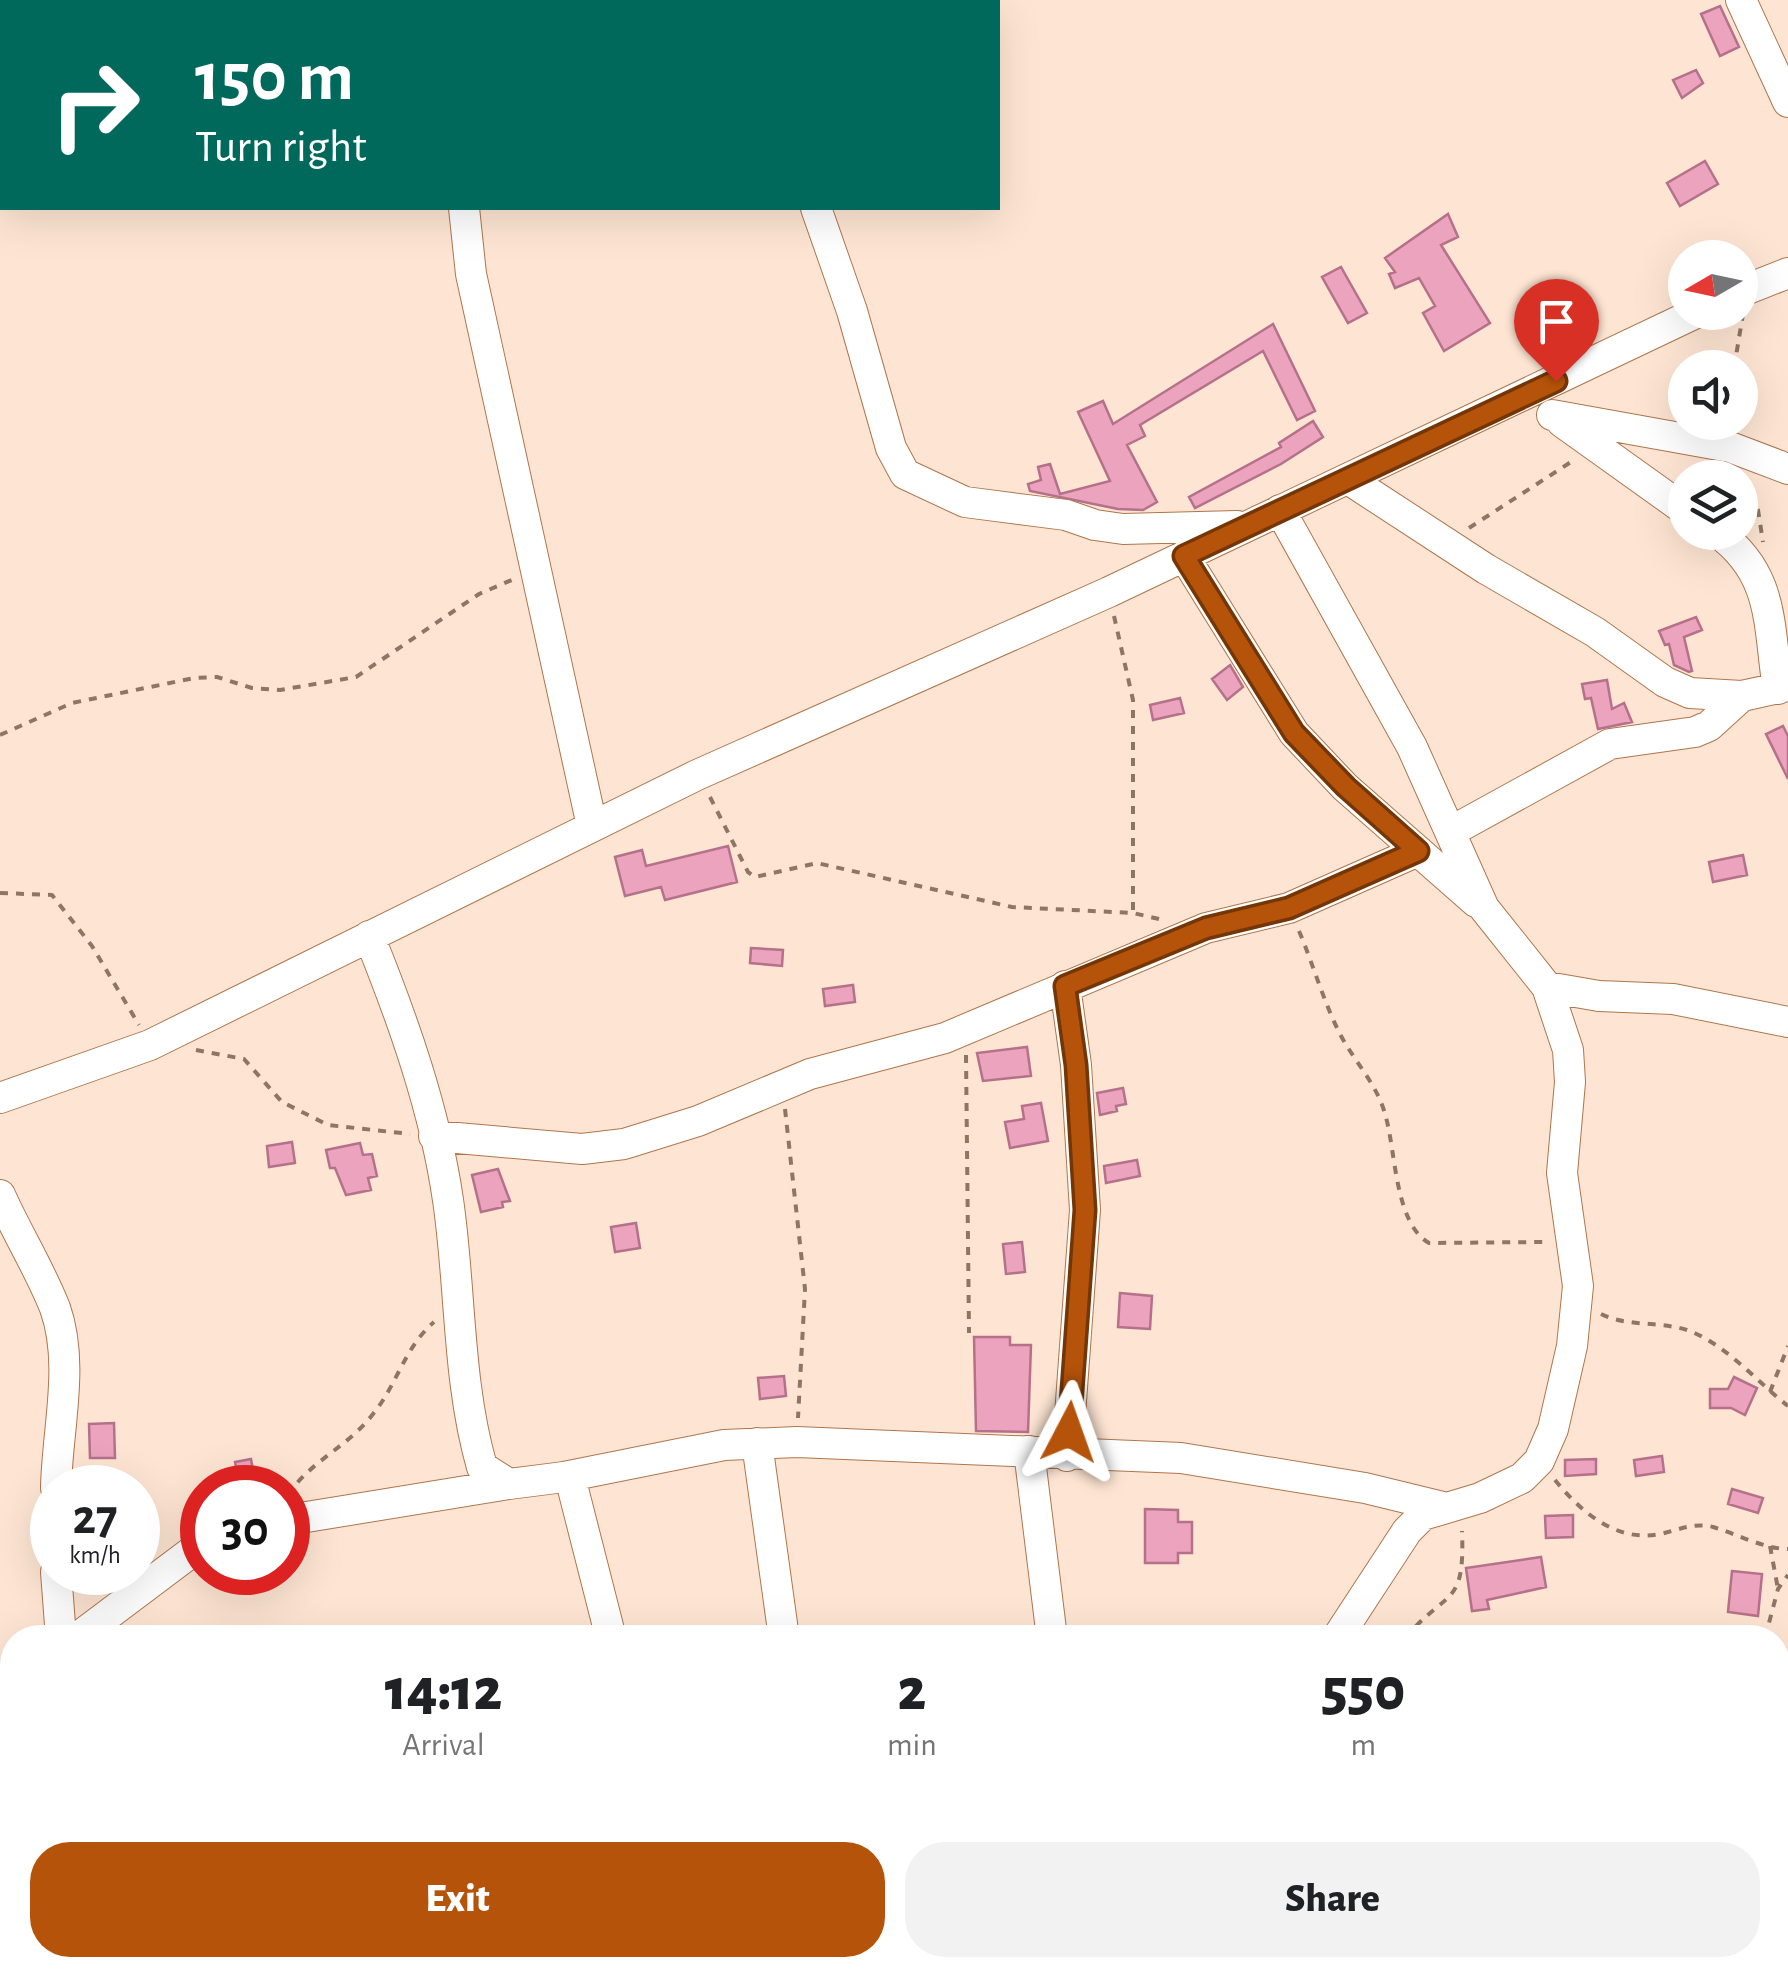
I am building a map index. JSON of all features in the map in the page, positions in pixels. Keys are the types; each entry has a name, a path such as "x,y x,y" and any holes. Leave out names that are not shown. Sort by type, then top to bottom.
{"street":[{"path":"1741,0 1788,102"},
{"path":"464,210 471,274 592,826"},
{"path":"817,210 852,311 891,448 905,474 965,502 1066,515 1095,525 1246,526"},
{"path":"1758,285 1788,273"},
{"path":"0,1098 150,1045 697,775 1108,592 1668,326"},
{"path":"1520,398 1552,415 1668,498"},
{"path":"1552,415 1730,447 1788,468"},
{"path":"1348,479 1508,583 1595,632 1665,682 1690,693 1742,696 1783,688 1764,586 1737,550"},
{"path":"1280,510 1412,747 1484,908"},
{"path":"1184,556 1294,733 1346,787 1484,908 1547,988 1568,1050 1569,1115 1562,1173 1578,1286 1563,1398 1539,1461 1522,1478 1480,1498 1423,1515 1407,1531 1346,1625"},
{"path":"1450,832 1610,744 1695,732 1710,726 1742,696"},
{"path":"434,1136 582,1149 624,1144 698,1121 782,1084 965,1030 1206,928 1289,908 1418,851"},
{"path":"368,936 391,991 434,1136 448,1200 458,1307 482,1467 509,1484"},
{"path":"1065,986 1076,1065 1085,1210 1067,1456"},
{"path":"1547,988 1599,996 1673,999 1788,1022"},
{"path":"1568,1050 1599,996"},
{"path":"0,1195 55,1309 61,1335 64,1371 58,1465"},
{"path":"1070,1408 1105,1457"},
{"path":"310,1516 564,1477 670,1454 796,1442 1180,1458 1276,1472 1443,1507"},
{"path":"757,1443 782,1625"},
{"path":"1029,1451 1050,1625"},
{"path":"564,1477 578,1496 608,1625"},
{"path":"94,1625 180,1561"},
{"path":"57,1595 59,1625"}],"path":[{"path":"1446,541 1520,498 1593,444"},
{"path":"1730,447 1758,510 1764,586"},
{"path":"0,735 72,703 194,678 217,677 252,688 280,690 356,677 479,594 536,569"},
{"path":"1108,592 1133,700 1134,914"},
{"path":"697,775 748,872 754,876 817,863 1012,907 1134,914 1206,928"},
{"path":"0,893 52,895 92,946 150,1045"},
{"path":"1289,908 1339,1032 1380,1097 1397,1178 1409,1219 1420,1238 1429,1243 1571,1240"},
{"path":"965,1030 970,1333"},
{"path":"190,1050 244,1059 282,1102 328,1125 434,1136"},
{"path":"782,1084 805,1289 796,1442"},
{"path":"1578,1286 1604,1316 1686,1330 1714,1343 1788,1406"},
{"path":"310,1467 354,1436 374,1414 421,1334 458,1307"},
{"path":"1770,1392 1788,1346"},
{"path":"1539,1461 1579,1510 1629,1534 1655,1535 1684,1526 1711,1526 1788,1549"},
{"path":"1419,1625 1455,1592 1463,1574 1464,1520 1480,1498"},
{"path":"1770,1546 1778,1589"},
{"path":"1768,1625 1778,1589 1788,1574"}],"building":[{"path":"1720,6 1739,47 1720,56 1701,14"},
{"path":"1696,70 1703,83 1682,98 1673,80"},
{"path":"1705,161 1718,184 1680,206 1667,183"},
{"path":"1448,214 1458,237 1441,245 1490,323 1444,351 1423,313 1435,306 1419,278 1395,288 1389,274 1395,272 1385,258"},
{"path":"1341,267 1367,313 1348,323 1322,277"},
{"path":"1273,324 1315,411 1297,420 1263,351 1140,425 1145,436 1127,445 1157,502 1143,510 1118,509 1030,491 1028,484 1041,480 1038,467 1050,464 1060,494 1110,481 1078,412 1103,401 1113,424"},
{"path":"1313,421 1323,437 1281,464 1195,508 1189,497 1281,447 1279,443"},
{"path":"1696,617 1702,630 1684,637 1692,671 1689,672 1674,665 1669,644 1665,645 1659,631"},
{"path":"1230,665 1243,687 1227,700 1212,679"},
{"path":"1607,680 1612,709 1624,703 1632,722 1598,729 1591,698 1585,699 1582,684"},
{"path":"1180,698 1184,713 1153,720 1150,705"},
{"path":"1783,726 1788,736 1788,779 1766,734"},
{"path":"728,846 737,882 665,900 661,887 625,896 615,857 642,850 646,866"},
{"path":"1743,855 1747,875 1713,882 1709,862"},
{"path":"751,948 783,950 782,966 750,963"},
{"path":"853,985 855,1002 825,1006 823,989"},
{"path":"1027,1047 1031,1076 983,1081 977,1053"},
{"path":"1123,1088 1126,1104 1100,1115 1097,1093"},
{"path":"1041,1103 1048,1141 1010,1148 1005,1122 1024,1119 1022,1106"},
{"path":"292,1142 295,1163 269,1167 267,1146"},
{"path":"360,1143 363,1155 372,1154 377,1176 368,1178 371,1190 346,1195 335,1168 330,1168 326,1150"},
{"path":"1137,1160 1140,1176 1106,1183 1104,1166"},
{"path":"498,1169 510,1201 502,1202 503,1207 481,1212 472,1175"},
{"path":"636,1223 640,1248 615,1252 611,1227"},
{"path":"1022,1242 1025,1272 1006,1274 1003,1244"},
{"path":"1120,1293 1152,1296 1150,1329 1118,1327"},
{"path":"974,1337 1010,1337 1010,1345 1031,1345 1028,1432 976,1431"},
{"path":"784,1376 786,1396 760,1399 758,1378"},
{"path":"1734,1377 1757,1388 1745,1415 1731,1408 1710,1408 1710,1389 1728,1389"},
{"path":"114,1423 115,1458 90,1458 89,1424"},
{"path":"1662,1456 1664,1472 1636,1476 1634,1460"},
{"path":"251,1459 252,1465 236,1465 235,1462"},
{"path":"1596,1459 1596,1474 1565,1476 1565,1460"},
{"path":"1732,1489 1763,1498 1758,1513 1728,1504"},
{"path":"1145,1509 1178,1510 1178,1522 1192,1522 1192,1553 1178,1553 1178,1563 1145,1563"},
{"path":"1573,1515 1573,1537 1546,1538 1545,1516"},
{"path":"1541,1557 1546,1587 1487,1600 1489,1609 1472,1611 1466,1568"},
{"path":"1732,1571 1762,1574 1758,1616 1728,1612"}],"route":[{"path":"1069,1432 1085,1210 1076,1065 1065,986 1206,928 1289,908 1418,851 1346,787 1294,733 1184,556 1556,381"}]}
